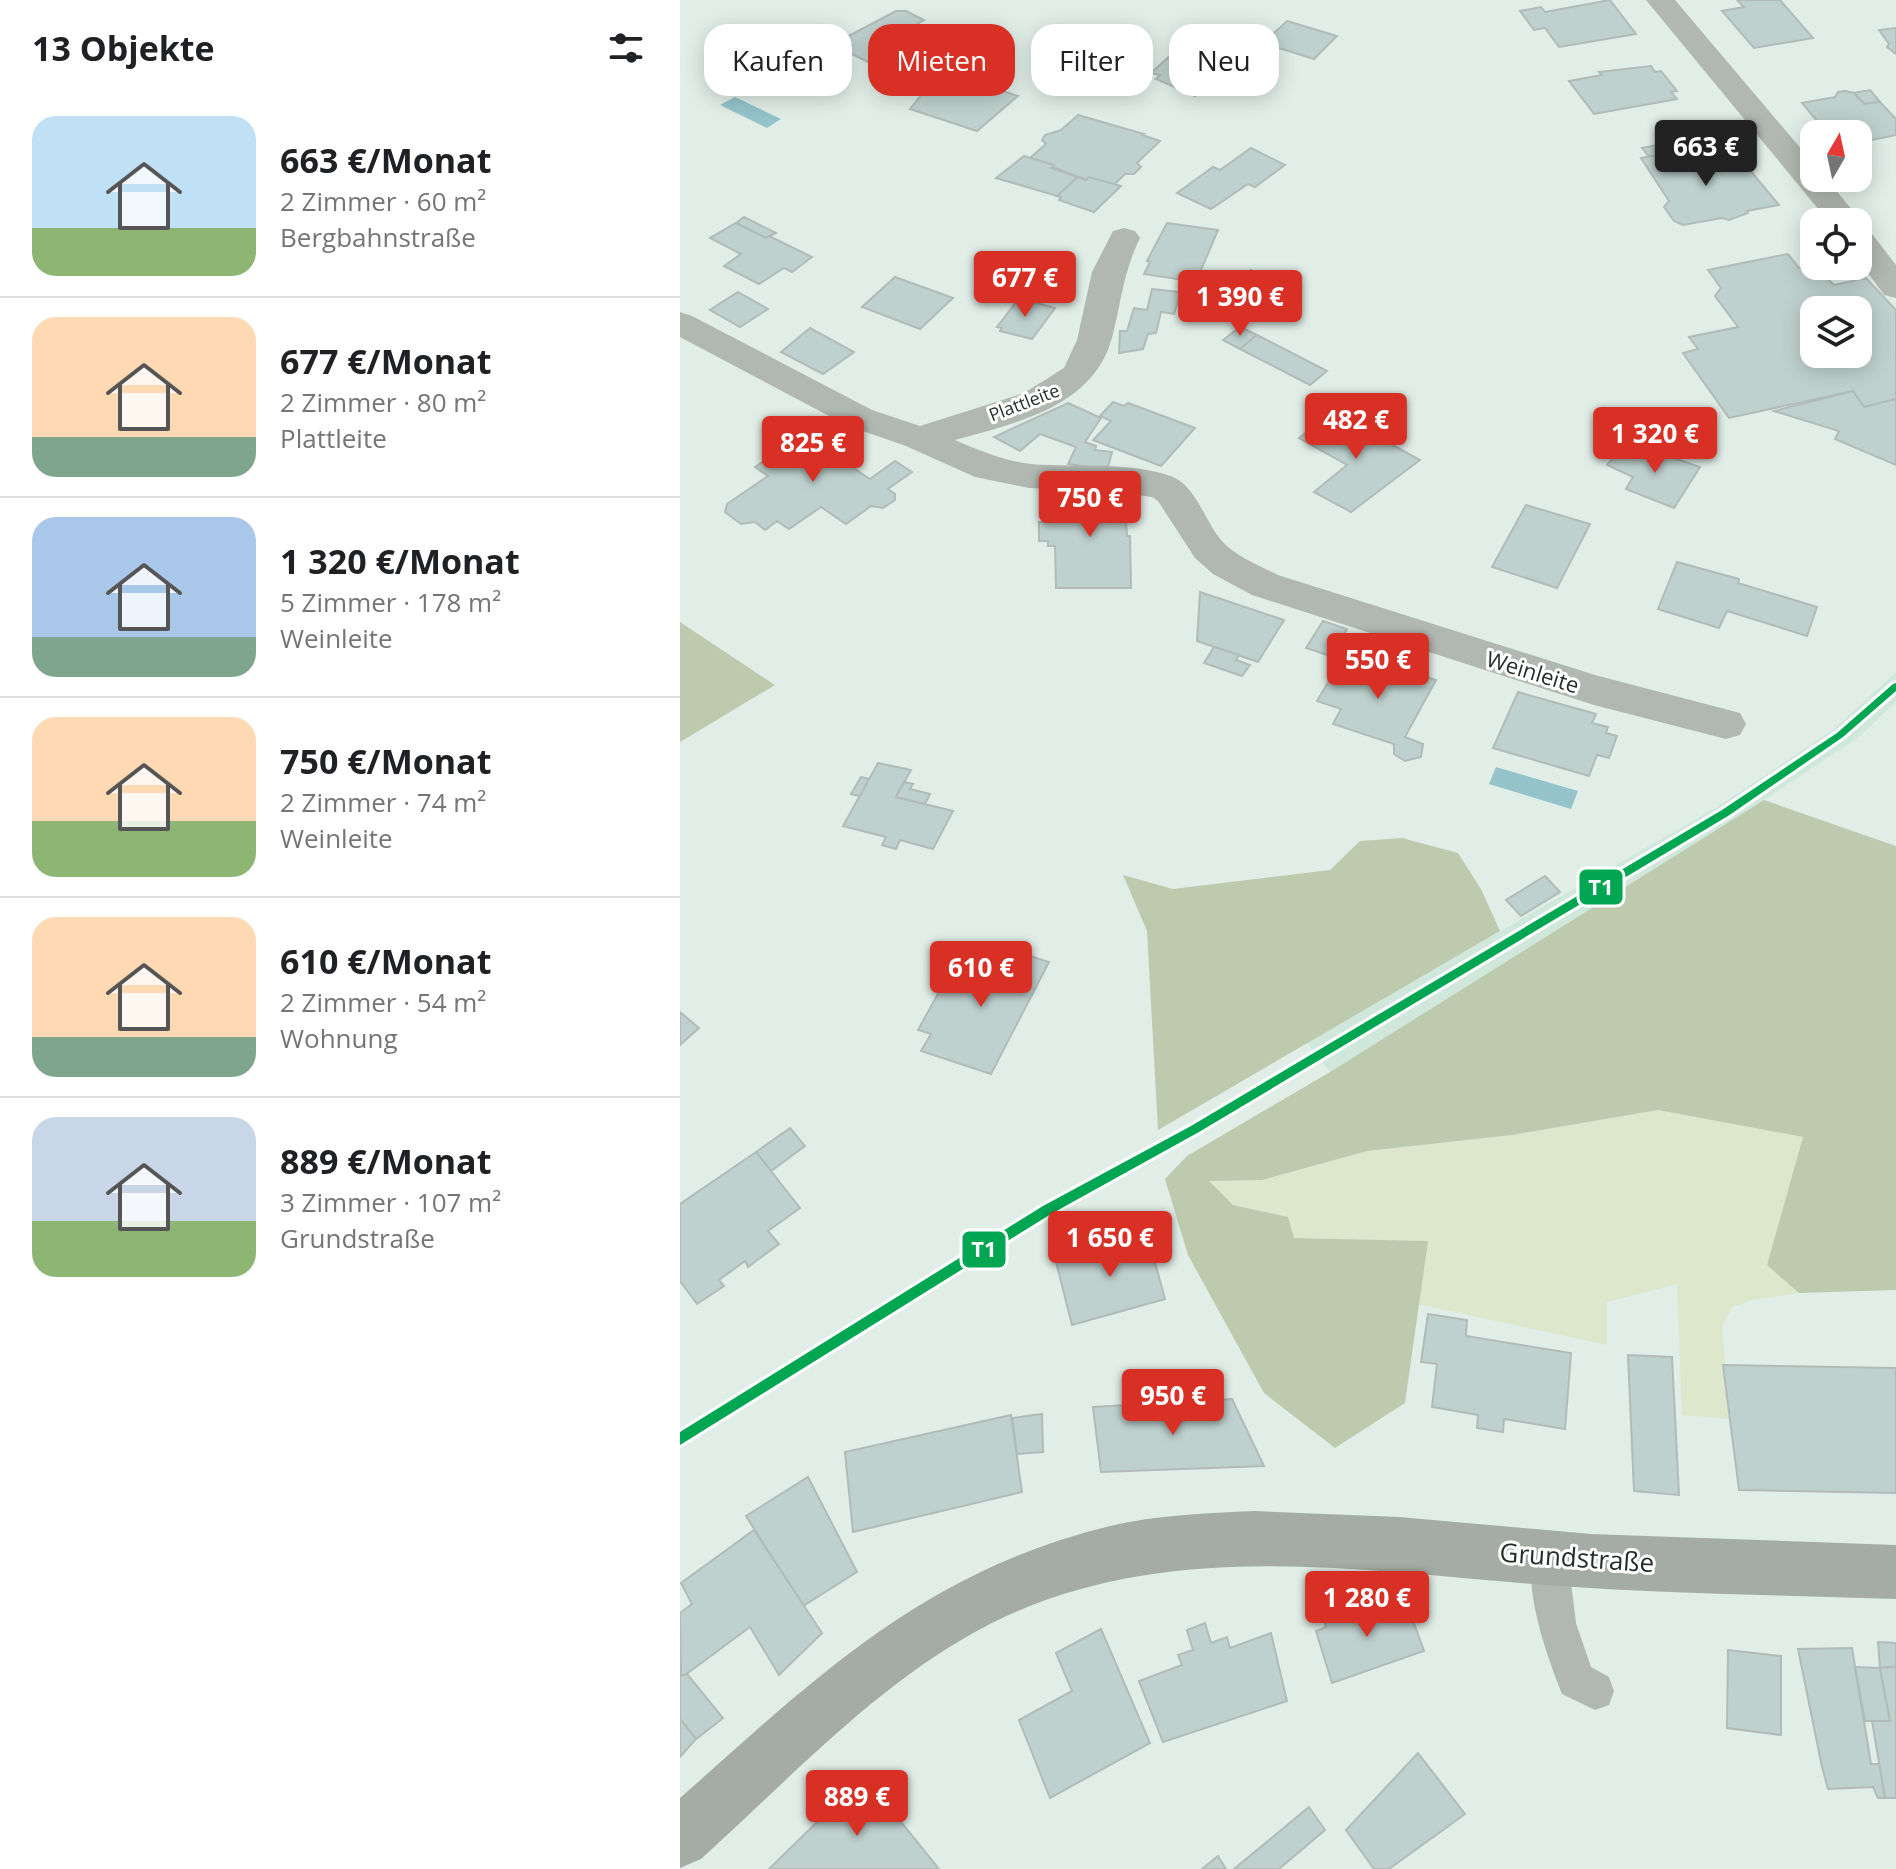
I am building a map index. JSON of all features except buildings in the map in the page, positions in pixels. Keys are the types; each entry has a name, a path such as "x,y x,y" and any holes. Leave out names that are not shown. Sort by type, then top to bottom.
{"main road":[{"name":"Grundstraße","path":"680,1838 899,1647 974,1603 1083,1558 1165,1542 1286,1536 1417,1543 1549,1558 1896,1572"}],"street":[{"path":"1660,0 1834,208"},
{"name":"Plattleite","path":"919,438 1024,406 1053,395 1075,379 1087,362 1099,326 1108,274 1124,238"},
{"path":"1872,256 1896,288"},
{"name":"Weinleite","path":"680,323 860,418 919,438 988,468 1029,476 1108,479 1160,486 1171,492 1208,549 1226,565 1265,585 1578,685 1726,724"}],"lane":[{"path":"1549,1558 1557,1623 1576,1680 1595,1691"}],"shaded area":[{"path":"680,622 775,685 680,742"},
{"path":"1896,672 1896,702 1859,737 1764,800 1330,1072 1307,1042 1717,807 1833,730"},
{"path":"1764,800 1896,846 1896,1290 1799,1293 1767,1265 1803,1137 1658,1110 1512,1135 1367,1151 1262,1180 1209,1181 1233,1205 1288,1217 1294,1238 1428,1241 1405,1403 1335,1448 1264,1393 1188,1255 1165,1179 1187,1156 1330,1072"},
{"path":"1402,838 1458,853 1481,889 1500,931 1158,1130 1147,931 1123,875 1173,889 1330,870 1360,841"},
{"path":"1658,1110 1804,1137 1767,1264 1799,1293 1752,1300 1732,1307 1722,1327 1730,1419 1682,1415 1677,1284 1607,1302 1607,1345 1418,1304 1427,1241 1294,1238 1288,1217 1233,1205 1208,1181 1262,1180 1367,1151 1512,1135"}],"water":[{"path":"735,97 781,119 767,128 720,105"},
{"path":"1496,767 1578,791 1571,809 1489,784"}],"transit line":[{"name":"T1","path":"680,1439 1047,1210 1195,1129 1725,813 1840,735 1896,686"}]}
